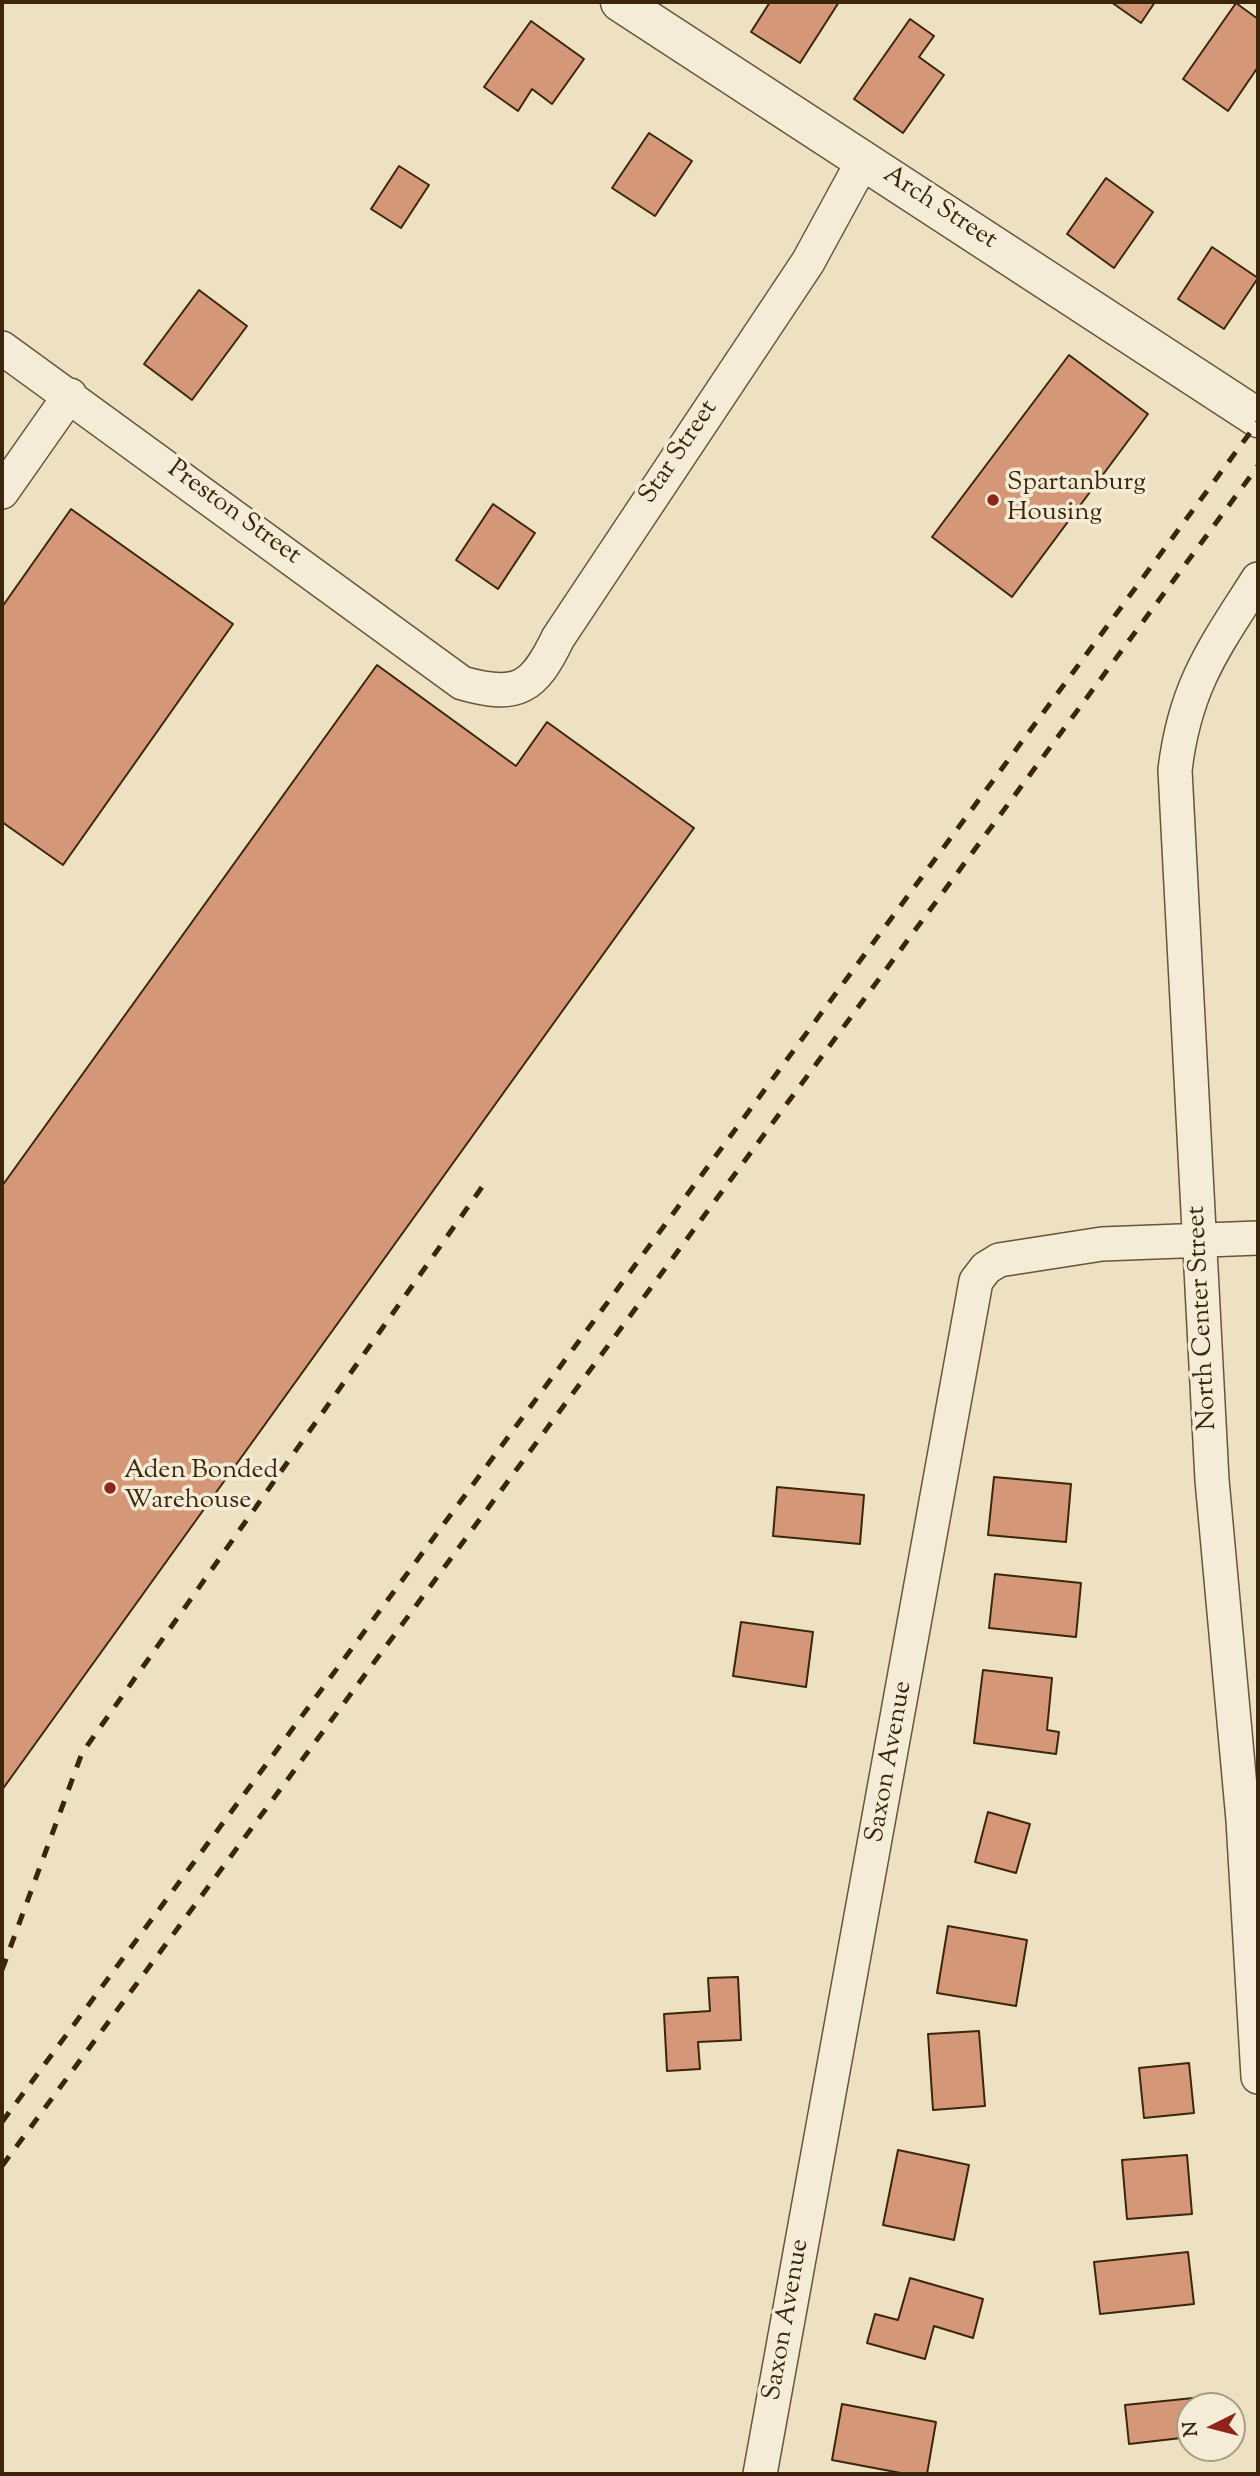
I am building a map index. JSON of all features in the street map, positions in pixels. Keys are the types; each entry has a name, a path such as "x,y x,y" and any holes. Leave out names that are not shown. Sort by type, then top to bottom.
{"street":[{"name":"Arch Street","path":"620,2 1163,353 1258,418"},
{"name":"Star Street","path":"462,682 487,690 505,690 526,683 542,671 558,638 808,262 863,161"},
{"name":"Preston Street","path":"2,348 462,682"},
{"path":"2,492 70,395"},
{"name":"North Center Street","path":"1258,579 1213,650 1193,688 1180,728 1175,770 1212,1480 1242,1821 1258,2077"},
{"name":"Saxon Avenue","path":"760,2474 976,1281 986,1268 999,1260 1102,1244 1258,1238"}],"building":[{"path":"770,2 839,2 800,63 751,32"},
{"path":"1111,2 1155,2 1141,23"},
{"path":"1236,3 1258,19 1258,67 1228,111 1183,79"},
{"path":"910,19 934,36 919,57 944,75 903,133 854,99"},
{"path":"531,21 584,59 552,104 532,89 518,111 484,87"},
{"path":"649,133 692,161 655,216 612,188"},
{"path":"399,166 429,185 401,228 371,209"},
{"path":"1106,178 1153,212 1114,268 1067,234"},
{"path":"1212,247 1258,278 1224,329 1178,299"},
{"path":"199,290 247,326 192,400 144,364"},
{"path":"1069,355 1148,414 1012,597 932,537"},
{"path":"493,504 535,533 498,589 456,560"},
{"path":"71,509 233,624 63,865 2,822 2,607"},
{"name":"Aden Bonded Warehouse","path":"377,665 516,766 547,722 694,828 2,1790 2,1186"},
{"path":"994,1477 1071,1484 1066,1542 988,1535"},
{"path":"777,1487 864,1495 860,1544 773,1536"},
{"path":"995,1574 1081,1583 1076,1637 989,1628"},
{"path":"741,1622 813,1632 806,1687 733,1676"},
{"path":"983,1670 1052,1678 1047,1730 1059,1732 1056,1754 974,1743"},
{"path":"988,1812 1030,1824 1016,1873 975,1862"},
{"path":"948,1926 1027,1940 1016,2006 937,1993"},
{"path":"738,1977 741,2040 698,2042 700,2069 667,2071 664,2014 710,2011 708,1978"},
{"path":"979,2031 985,2106 933,2110 928,2034"},
{"path":"1189,2063 1194,2113 1144,2118 1139,2068"},
{"path":"898,2150 969,2165 954,2240 883,2225"},
{"path":"1187,2155 1192,2214 1127,2219 1122,2160"},
{"path":"1188,2252 1194,2304 1100,2314 1094,2262"},
{"path":"910,2278 983,2299 973,2338 934,2326 925,2359 867,2343 875,2314 898,2320"},
{"path":"1176,2400 1176,2439 1129,2444 1125,2405"},
{"path":"842,2404 936,2422 927,2474 906,2474 832,2460"}],"railway":[{"path":"2,2122 1258,422"},
{"path":"2,2166 1258,466"},
{"path":"2,1970 82,1753 487,1180"}],"place":[{"name":"Spartanburg Housing","path":"993,500"},
{"name":"Aden Bonded Warehouse","path":"110,1488"}]}
